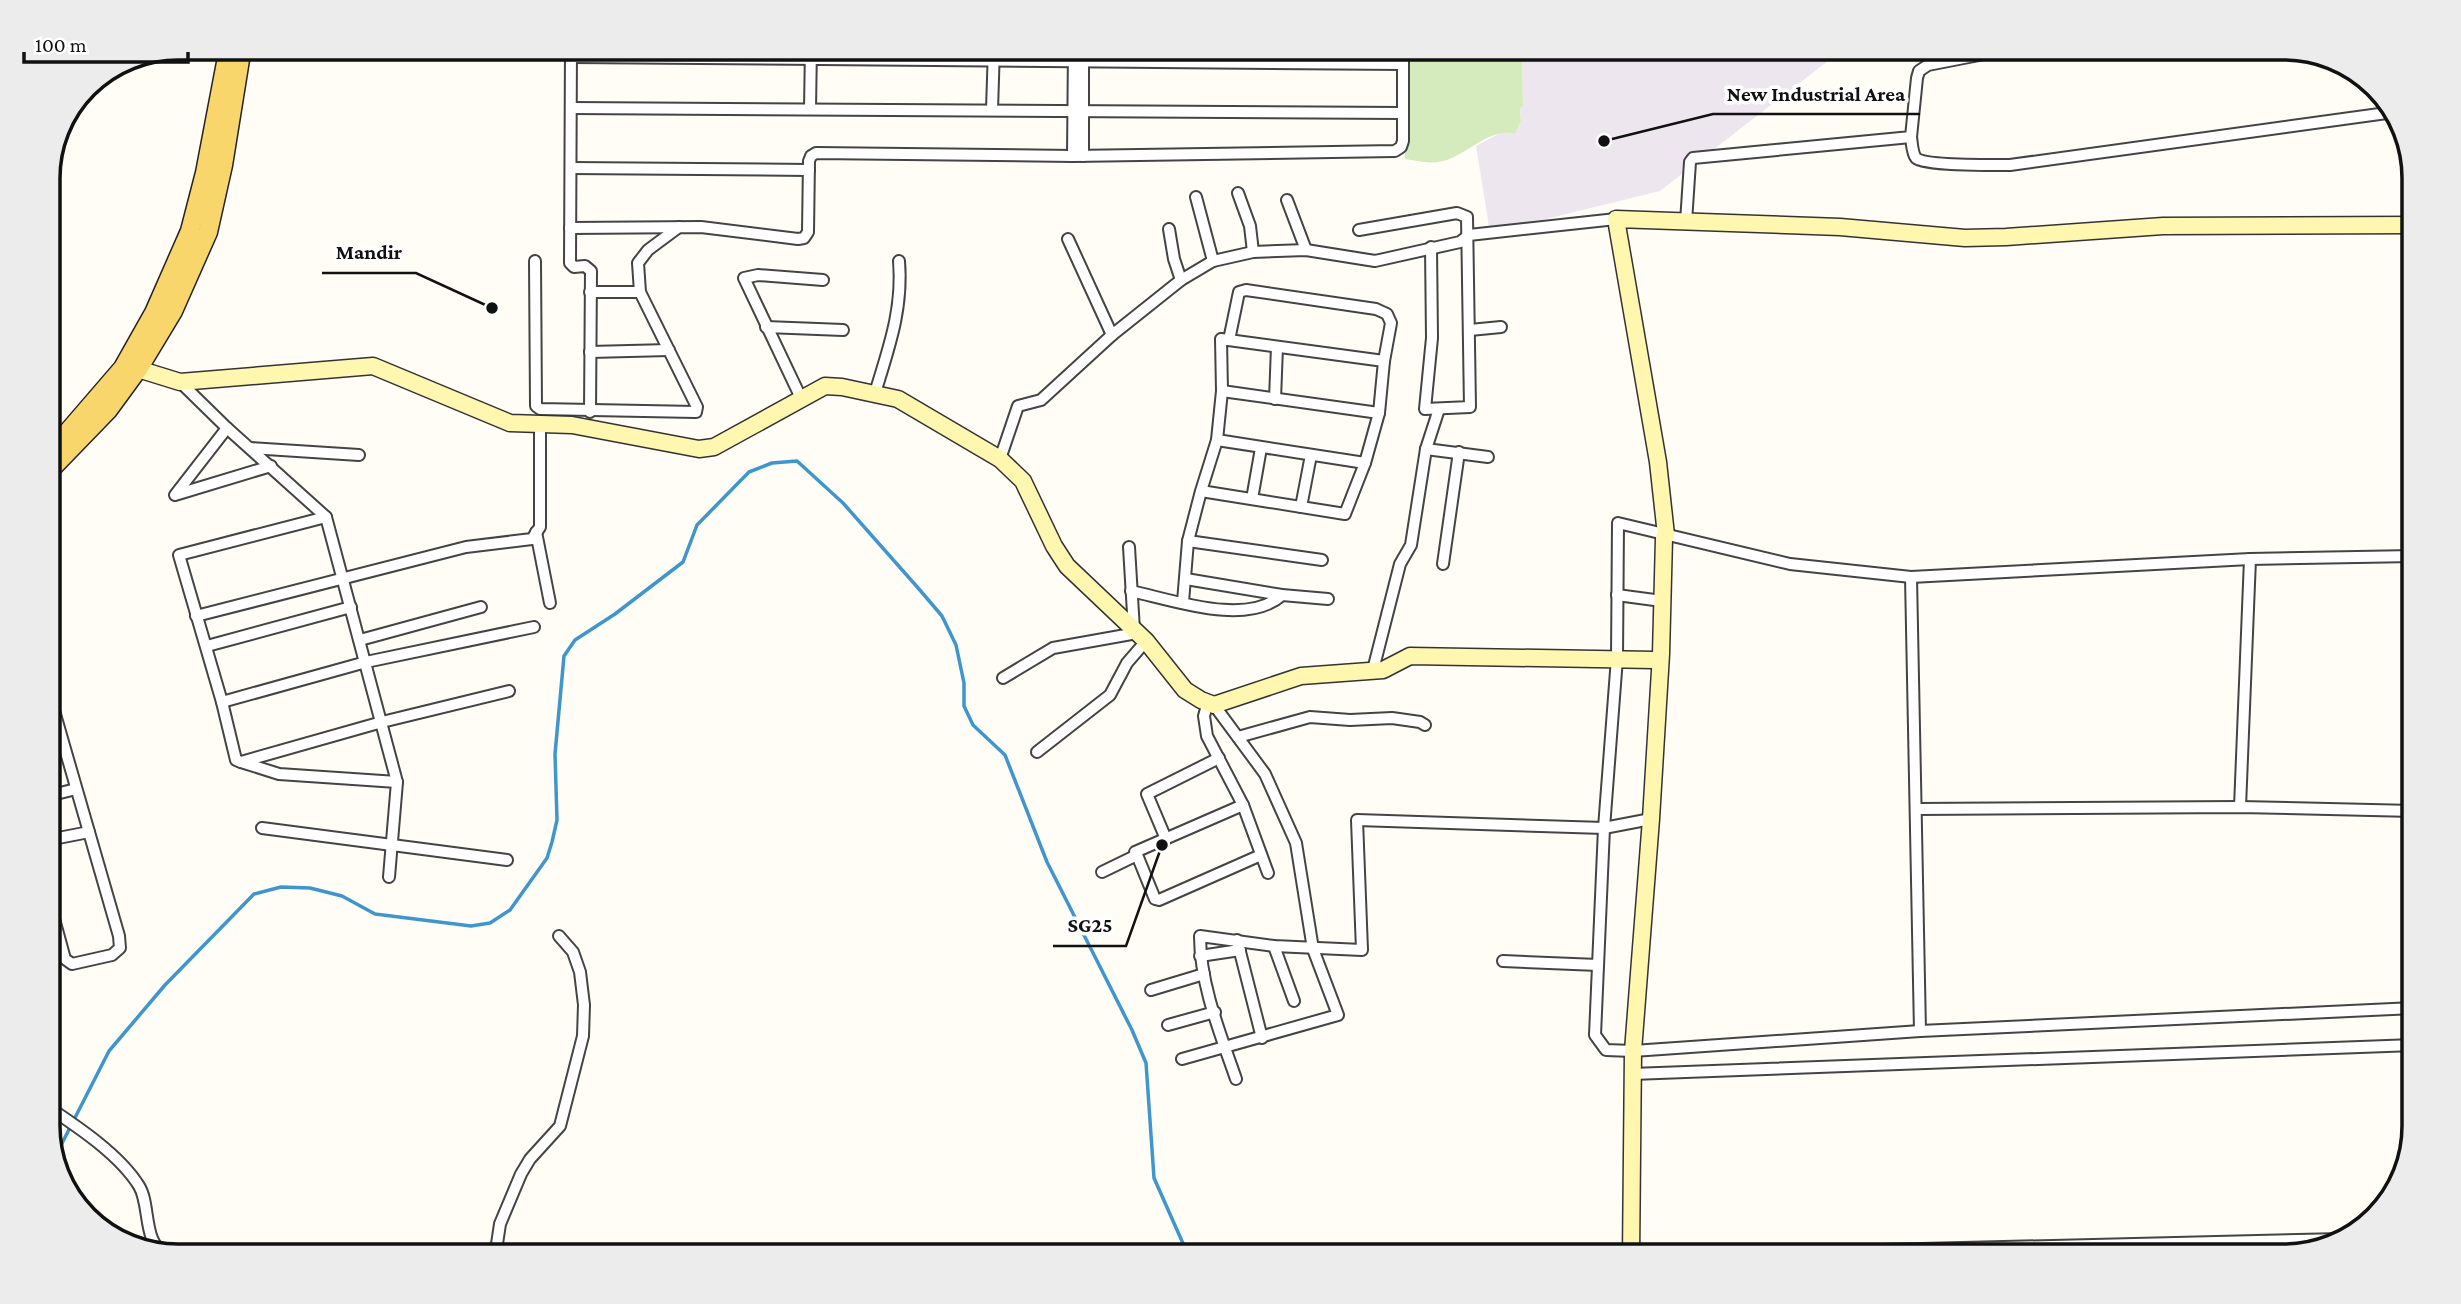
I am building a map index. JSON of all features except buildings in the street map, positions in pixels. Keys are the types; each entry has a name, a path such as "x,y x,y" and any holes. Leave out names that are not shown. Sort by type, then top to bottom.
{"main road":[{"path":"60,460 108,410 131,369 190,231 205,173 227,60"},
{"path":"60,443 131,369 173,311 208,232 223,165 241,60"}],"street":[{"path":"571,60 571,266 589,268 590,412"},
{"path":"810,109 811,60"},
{"path":"971,60 1403,64"},
{"path":"570,228 701,227 804,238 808,232 809,170 811,156 816,153 1078,156 1395,151 1401,147 1403,141 1403,60"},
{"path":"1954,60 1928,65 1920,71 1917,78 1910,137 1914,153 1922,161 2010,165 2383,114"},
{"path":"992,110 994,61"},
{"path":"1078,156 1079,62"},
{"path":"571,108 1402,113"},
{"path":"1686,222 1690,162 1693,158 1910,137"},
{"path":"571,168 809,170"},
{"path":"1238,193 1250,226 1253,252"},
{"path":"1196,197 1213,261"},
{"path":"1287,200 1306,250"},
{"path":"1359,230 1457,213 1467,217 1470,407 1425,409 1432,338 1431,247"},
{"path":"1616,219 1658,462 1666,535 1651,819 1633,1051 1631,1244"},
{"path":"1000,459 1018,406 1041,400 1112,335 1181,279 1213,261 1253,252 1306,250 1375,261 1460,242 1469,235 1616,219 1840,227 1965,238 2163,226 2401,225"},
{"path":"535,261 536,406 540,409 590,412 696,412 697,407 640,292 638,263 648,250 679,227"},
{"path":"1168,229 1181,279"},
{"path":"1068,239 1112,335"},
{"path":"875,393 897,318 901,284 899,261"},
{"path":"801,398 744,278 758,275 823,280"},
{"path":"1201,491 1345,514 1365,463 1379,413 1391,323 1387,314 1376,309 1246,290 1239,292 1236,300 1229,340"},
{"path":"590,292 640,292"},
{"path":"766,327 843,330"},
{"path":"1469,330 1501,327"},
{"path":"1183,602 1188,541 1217,440 1222,391 1221,339 1384,361"},
{"path":"1275,400 1277,347"},
{"path":"590,352 669,350"},
{"path":"131,369 180,382 373,366 510,423 572,425 699,449 714,447 825,386 898,399 1000,459 1023,481 1054,546 1067,566 1139,635 1185,690 1211,704 1238,737 1265,775 1296,843 1313,949 1338,1015 1182,1059"},
{"path":"180,382 226,428 326,517 397,782 389,877"},
{"path":"1222,391 1379,413"},
{"path":"1373,670 1400,564 1411,545 1426,449 1439,409"},
{"path":"196,616 466,547 532,539 540,527 540,424"},
{"path":"226,428 175,495 271,466"},
{"path":"1217,440 1365,463"},
{"path":"250,448 359,455"},
{"path":"1252,499 1261,448"},
{"path":"1426,449 1488,457"},
{"path":"1443,564 1459,452"},
{"path":"1301,507 1311,455"},
{"path":"326,517 179,555 207,646 236,760 279,774 397,782"},
{"path":"2401,556 2250,559 1911,577 1790,564 1618,523 1617,658 1604,828 1595,1035 1606,1050 1633,1051 1920,1031 2402,1010"},
{"path":"536,532 550,603"},
{"path":"1188,541 1322,560"},
{"path":"1037,752 1110,695 1127,663 1139,635 1129,547"},
{"path":"2240,807 2250,559"},
{"path":"1911,577 1920,1031"},
{"path":"1186,579 1282,595 1328,599"},
{"path":"1132,591 1233,612 1273,603 1282,595"},
{"path":"1617,595 1662,601"},
{"path":"207,646 351,607"},
{"path":"360,640 481,607"},
{"path":"222,702 366,662 534,627"},
{"path":"1003,678 1053,648 1139,635"},
{"path":"1268,873 1243,805 1207,736 1204,716 1211,704 1301,676 1383,670 1410,656 1659,659"},
{"path":"241,762 382,722 509,691"},
{"path":"1238,737 1310,717 1350,720 1392,718 1424,725"},
{"path":"60,733 119,936 120,948 112,955 72,964 65,959 60,940"},
{"path":"1166,839 1147,794 1219,758"},
{"path":"60,793 76,789"},
{"path":"1243,805 1135,852 1159,900 1261,855"},
{"path":"1917,809 2240,807 2402,811"},
{"path":"1236,1079 1204,974 1200,936 1239,945 1362,950 1357,820 1604,828 1651,819"},
{"path":"262,828 507,860"},
{"path":"60,838 89,832"},
{"path":"1102,872 1137,855"},
{"path":"497,1244 500,1224 521,1174 530,1159 560,1126 583,1036 584,1005 580,972 573,953 559,936"},
{"path":"1239,945 1262,1038"},
{"path":"1200,956 1239,945"},
{"path":"1274,946 1294,1001"},
{"path":"1503,961 1598,965"},
{"path":"1151,990 1204,974"},
{"path":"1168,1025 1215,1012"},
{"path":"1632,1074 2402,1045"},
{"path":"60,1116 121,1163 141,1188 154,1241"},
{"path":"2133,1244 2315,1240"}],"shaded area":[{"path":"1522,60 1829,60 1660,191 1490,233 1476,146 1502,132 1515,134 1521,121 1520,109 1523,106"}],"green space":[{"path":"1405,60 1522,60 1523,106 1520,109 1521,121 1515,134 1495,135 1448,160 1426,162 1405,159"}],"waterway":[{"path":"61,1144 109,1051 165,985 254,894 281,887 310,888 342,896 375,914 471,926 490,923 510,910 547,858 557,820 555,754 564,656 575,640 615,614 683,562 697,525 749,472 772,463 797,461 843,503 942,616 956,645 964,683 964,706 973,725 1005,755 1047,862 1146,1063 1154,1178 1183,1244"}],"place":[{"name":"New Industrial Area","path":"1604,141"},
{"name":"Mandir","path":"492,308"},
{"name":"SG25","path":"1162,845"}]}
